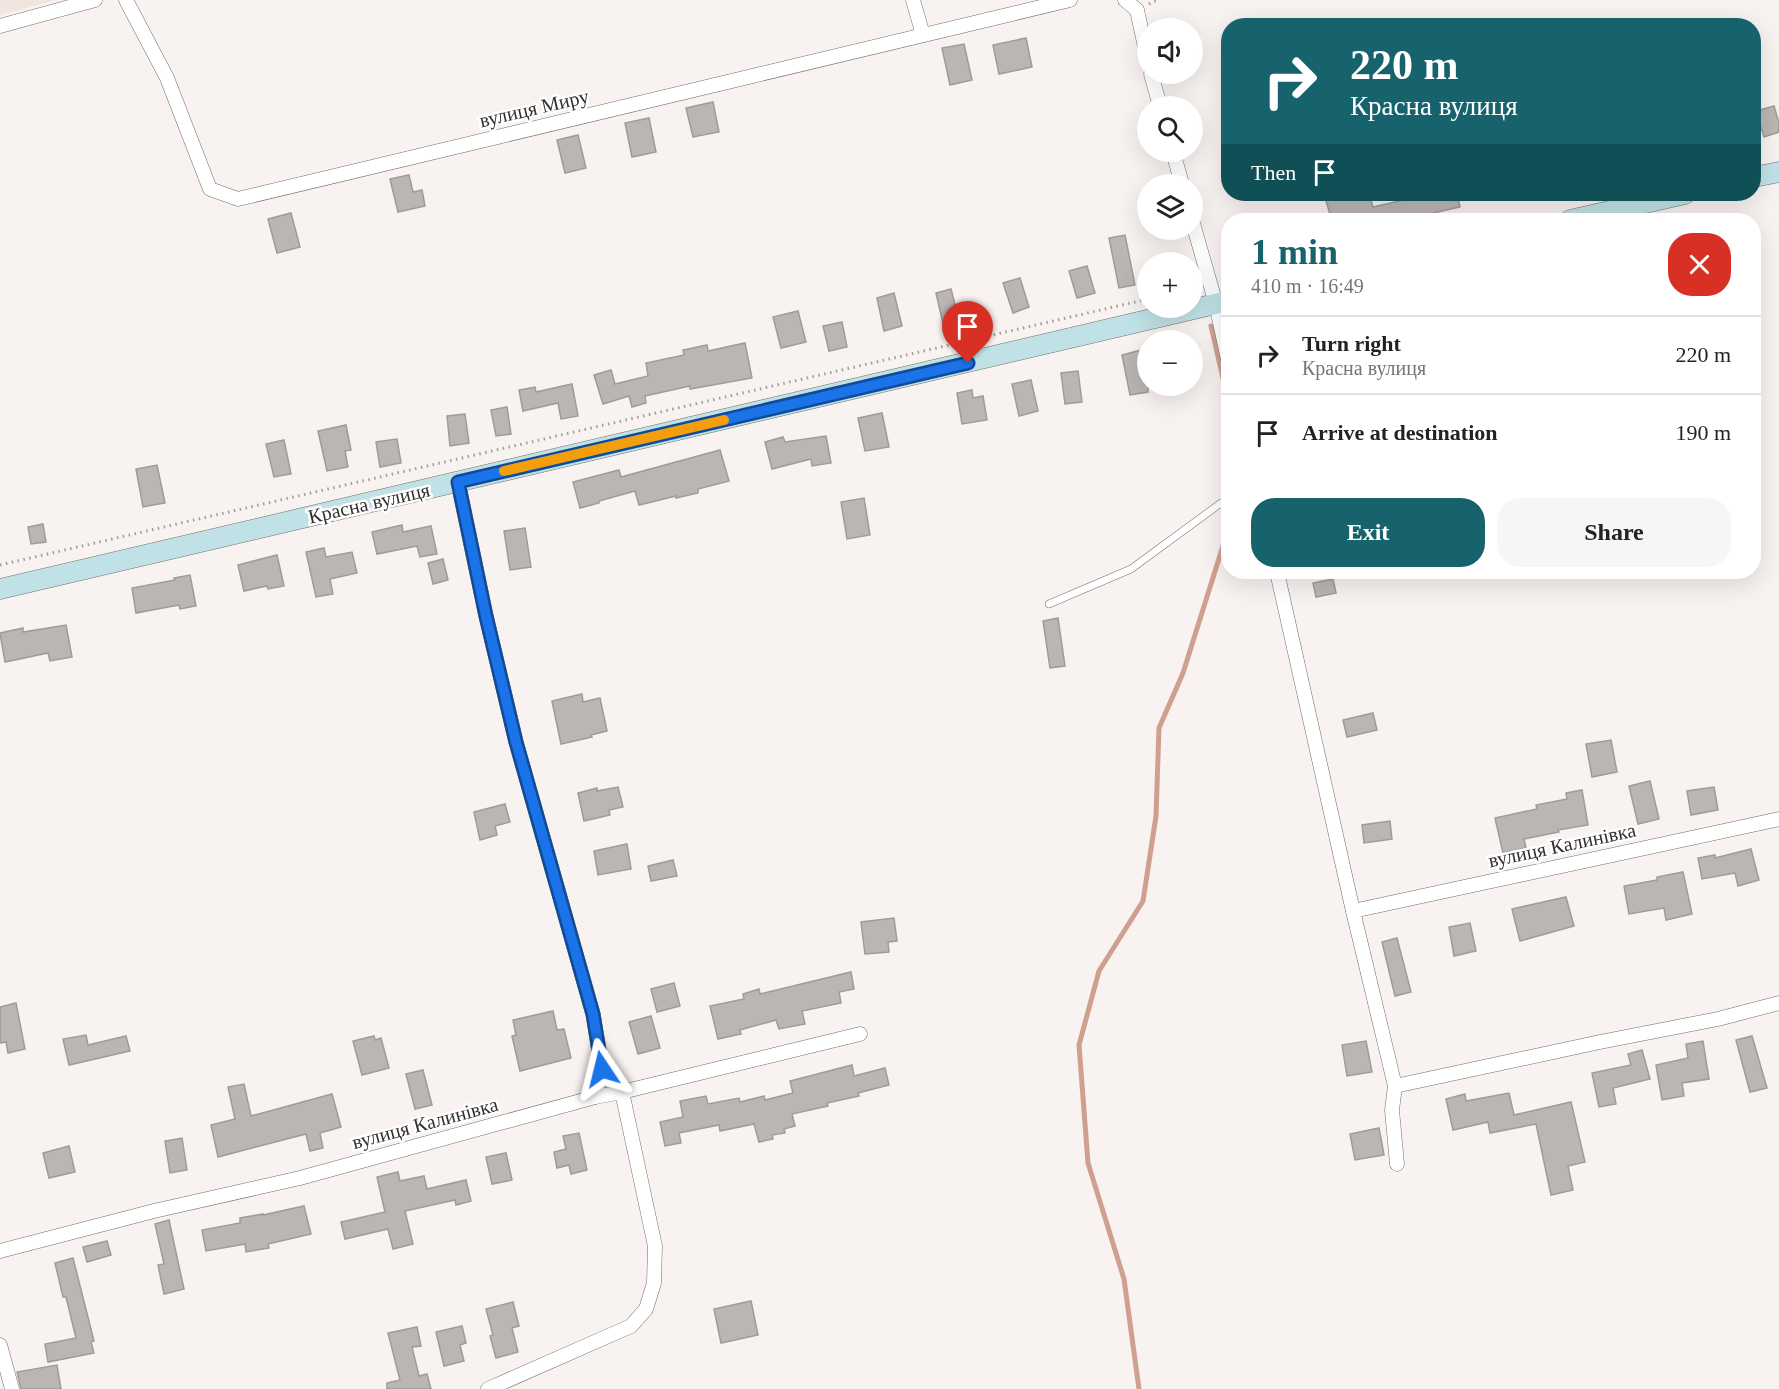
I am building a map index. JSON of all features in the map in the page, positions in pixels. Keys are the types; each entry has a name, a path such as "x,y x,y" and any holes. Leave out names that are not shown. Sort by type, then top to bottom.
{"street":[{"path":"0,26 95,0"},
{"name":"вулиця Миру","path":"126,0 167,78 210,189 238,199 1070,0"},
{"path":"913,0 923,35"},
{"path":"1125,0 1137,10 1139,18"},
{"path":"1761,177 1778,176"},
{"path":"1601,213 1654,201"},
{"path":"1199,240 1221,299"},
{"name":"Красна вулиця","path":"0,589 1221,302"},
{"path":"458,482 486,616 516,742 593,1014 602,1069 595,1097"},
{"path":"1279,579 1395,1086 1392,1110 1397,1164"},
{"name":"вулиця Калинівка","path":"1353,911 1779,819"},
{"path":"1395,1086 1718,1019 1779,1003"},
{"name":"вулиця Калинівка","path":"0,1251 154,1211 300,1178 595,1097 861,1034"},
{"path":"488,1389 631,1326 646,1309 654,1283 656,1246 622,1092"},
{"path":"0,1345 12,1389"}],"lane":[{"path":"1049,604 1131,569 1221,503"}],"path":[{"path":"0,565 1137,302"}],"shaded area":[{"path":"0,0 56,0 0,15"}],"building":[{"path":"1026,38 1032,67 999,74 993,45"},
{"path":"964,44 972,80 950,85 942,48"},
{"path":"713,102 719,132 693,137 686,108"},
{"path":"1774,106 1779,132 1764,137 1761,127 1761,110"},
{"path":"649,118 656,152 632,157 625,123"},
{"path":"578,135 586,168 565,173 557,140"},
{"path":"409,175 413,192 422,190 425,206 398,212 390,179"},
{"path":"1326,201 1371,201 1373,207 1399,201 1459,201 1460,207 1433,213 1330,213"},
{"path":"291,213 300,247 277,253 268,219"},
{"path":"1125,235 1135,285 1119,288 1109,238"},
{"path":"1087,266 1095,293 1077,298 1069,271"},
{"path":"1020,278 1029,307 1013,313 1003,283"},
{"path":"951,289 960,324 944,328 936,293"},
{"path":"894,293 902,326 884,331 877,298"},
{"path":"798,311 806,342 781,348 773,317"},
{"path":"842,322 847,347 829,351 823,326"},
{"path":"745,343 752,378 690,389 690,386 645,396 646,403 632,407 629,396 603,404 594,375 611,370 615,384 648,376 646,363 684,355 683,350 707,345 708,351"},
{"path":"1137,351 1137,394 1130,395 1122,355"},
{"path":"1078,371 1082,402 1065,404 1061,373"},
{"path":"1031,380 1038,411 1019,416 1012,384"},
{"path":"572,384 578,416 561,419 558,403 523,411 519,390 535,387 536,392"},
{"path":"972,390 973,398 983,396 987,420 962,424 957,393"},
{"path":"507,407 511,434 496,436 491,410"},
{"path":"882,413 889,447 865,451 858,418"},
{"path":"465,414 469,443 450,446 447,416"},
{"path":"346,425 351,450 345,451 348,467 327,471 318,431"},
{"path":"826,436 831,463 812,466 811,459 772,469 765,442 783,437 785,442"},
{"path":"397,439 401,463 380,467 376,442"},
{"path":"284,440 291,474 274,477 266,444"},
{"path":"720,450 729,481 698,489 698,493 639,505 635,491 580,508 573,482 619,470 621,477"},
{"path":"157,465 165,503 143,507 136,469"},
{"path":"864,498 870,535 847,539 841,502"},
{"path":"43,524 46,542 31,544 28,527"},
{"path":"402,525 403,532 431,526 437,554 420,557 417,546 377,554 372,532"},
{"path":"525,528 531,567 510,570 504,531"},
{"path":"324,548 326,557 352,552 357,573 330,579 333,594 316,597 306,552"},
{"path":"277,555 284,586 268,589 267,586 244,591 238,565"},
{"path":"443,559 448,580 433,584 428,563"},
{"path":"190,575 196,606 180,609 179,605 136,613 132,588"},
{"path":"1333,579 1336,593 1316,597 1313,583"},
{"path":"1058,618 1065,666 1050,668 1043,621"},
{"path":"66,625 72,657 50,661 48,653 5,662 0,633 23,628 23,632"},
{"path":"582,694 583,702 600,698 607,731 561,744 552,701"},
{"path":"1373,713 1377,730 1347,737 1343,720"},
{"path":"1611,740 1617,772 1592,777 1586,744"},
{"path":"1650,781 1659,819 1638,824 1629,786"},
{"path":"618,787 623,807 609,810 610,815 584,821 578,793 597,788 597,791"},
{"path":"1714,787 1718,810 1691,815 1687,791"},
{"path":"1582,790 1588,825 1524,839 1526,848 1503,853 1495,818 1537,809 1536,805 1567,799 1566,793"},
{"path":"505,804 510,822 495,826 497,835 480,840 474,812"},
{"path":"1390,821 1392,839 1364,843 1362,825"},
{"path":"627,844 631,869 598,875 594,851"},
{"path":"1751,849 1759,880 1738,886 1735,873 1702,879 1698,858 1715,855 1715,858"},
{"path":"673,860 677,876 651,881 648,866"},
{"path":"1683,872 1692,914 1666,920 1664,908 1629,914 1624,886"},
{"path":"1566,897 1574,926 1520,941 1512,909"},
{"path":"894,918 897,941 888,942 889,952 865,954 861,922"},
{"path":"1470,923 1476,951 1454,956 1449,927"},
{"path":"1397,938 1411,992 1395,996 1382,942"},
{"path":"851,972 854,989 839,992 841,1003 802,1011 805,1024 779,1029 776,1020 740,1030 741,1034 718,1039 710,1006 744,999 743,994 759,989 760,994"},
{"path":"674,983 680,1006 657,1012 651,989"},
{"path":"16,1003 25,1049 8,1053 6,1042 0,1043 0,1007"},
{"path":"553,1011 557,1030 564,1029 571,1058 520,1071 512,1036 516,1035 513,1020"},
{"path":"651,1016 660,1048 638,1054 629,1022"},
{"path":"86,1035 88,1045 126,1036 130,1051 69,1065 63,1039"},
{"path":"374,1036 375,1040 381,1038 389,1068 362,1075 353,1041"},
{"path":"1752,1036 1767,1088 1750,1092 1736,1040"},
{"path":"1366,1041 1372,1072 1347,1076 1342,1045"},
{"path":"1703,1041 1709,1079 1682,1083 1684,1096 1662,1100 1656,1065 1688,1058 1686,1044"},
{"path":"1642,1050 1650,1079 1613,1088 1616,1104 1599,1107 1592,1073 1631,1065 1628,1054"},
{"path":"852,1065 854,1076 885,1068 889,1085 858,1093 859,1096 827,1103 828,1106 792,1114 795,1126 784,1129 785,1133 772,1135 773,1139 759,1142 754,1124 720,1131 719,1125 679,1133 681,1143 665,1146 660,1122 683,1117 680,1101 706,1096 708,1104 739,1098 740,1102 764,1096 765,1100 793,1093 790,1081"},
{"path":"423,1070 432,1105 415,1109 406,1074"},
{"path":"244,1084 251,1116 332,1094 341,1127 320,1133 323,1148 310,1151 306,1134 218,1157 211,1125 235,1119 228,1087"},
{"path":"1509,1093 1514,1115 1571,1102 1585,1162 1568,1166 1573,1190 1551,1195 1536,1124 1490,1133 1488,1122 1453,1130 1446,1099 1465,1094 1466,1101"},
{"path":"1379,1128 1384,1155 1355,1160 1350,1134"},
{"path":"579,1133 587,1170 571,1174 569,1165 557,1168 554,1152 566,1149 563,1136"},
{"path":"182,1138 187,1170 170,1173 165,1141"},
{"path":"69,1146 75,1172 49,1178 43,1153"},
{"path":"506,1153 512,1180 492,1184 486,1157"},
{"path":"398,1172 400,1181 424,1176 427,1189 466,1180 471,1201 456,1205 455,1200 405,1211 413,1244 393,1249 388,1229 345,1239 341,1222 385,1212 377,1177"},
{"path":"304,1206 311,1234 268,1244 269,1248 246,1252 245,1244 206,1251 202,1230 240,1223 240,1218"},
{"path":"169,1220 184,1289 164,1294 158,1265 164,1264 155,1224"},
{"path":"107,1241 111,1255 87,1262 83,1247"},
{"path":"73,1258 94,1341 91,1342 94,1353 48,1362 45,1344 76,1338 55,1263"},
{"path":"751,1301 758,1335 721,1343 714,1309"},
{"path":"513,1302 519,1326 512,1328 518,1352 496,1358 486,1309"},
{"path":"462,1326 466,1343 460,1345 464,1361 444,1366 436,1332"},
{"path":"417,1327 421,1346 412,1347 419,1376 427,1374 431,1389 387,1389 387,1383 400,1380 388,1333"},
{"path":"57,1365 61,1389 21,1389 17,1372"}],"waterway":[{"path":"1211,326 1221,370"},
{"path":"1139,1389 1124,1279 1088,1163 1079,1045 1099,971 1143,901 1156,816 1159,728 1183,673 1221,552"}],"slow traffic":[{"path":"504,471 724,420"}],"route":[{"path":"602,1069 593,1014 516,742 486,616 458,482 968,363"}]}
